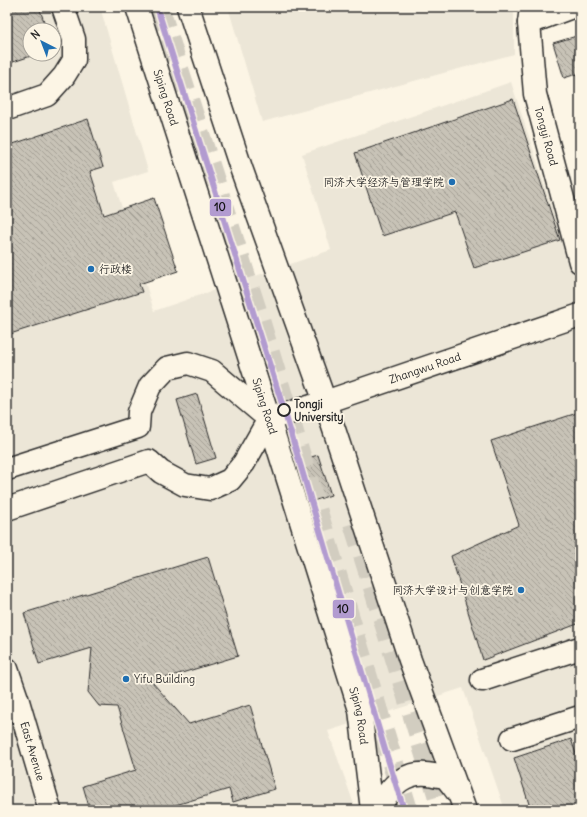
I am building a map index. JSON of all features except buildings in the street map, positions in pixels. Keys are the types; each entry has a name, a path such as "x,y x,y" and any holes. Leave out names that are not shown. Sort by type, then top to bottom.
{"main road":[{"path":"7,109 47,95 64,76 74,60 74,39 63,7"},
{"name":"Siping Road","path":"137,7 269,419 360,710 372,810"},
{"path":"188,7 241,168 325,402 410,660 462,802"},
{"path":"530,15 572,7"},
{"name":"Tongyi Road","path":"530,15 535,94 580,262"},
{"name":"Zhangwu Road","path":"269,419 325,402 580,315"},
{"path":"188,363 212,370 269,419 244,464 230,480 210,489 185,485 161,472 149,460 140,441 138,427 139,412 150,386 167,368 188,363"},
{"path":"7,469 138,427"},
{"path":"7,509 149,460"},
{"path":"482,680 580,648"},
{"name":"East Avenue","path":"7,669 50,810"},
{"path":"512,739 580,717"},
{"path":"380,810 390,790 405,777 411,775 430,774 445,778 462,802"}],"shaded area":[{"name":"Tongji University","path":"7,7 100,7 148,171 114,182 154,311 331,250 302,154 511,82 580,293 580,810 505,810 463,688 328,731 356,810 7,810"},
{"path":"228,7 514,7 514,54 262,122"}],"tunnel":[{"path":"158,7 259,320 407,810"},
{"path":"354,523 443,810"}],"transit line":[{"name":"10","path":"157,7 284,410 404,810"}],"place":[{"name":"同济大学经济与管理学院","path":"452,182"},
{"name":"行政楼","path":"91,269"},
{"name":"Tongji University","path":"284,410"},
{"name":"同济大学设计与创意学院","path":"521,590"},
{"name":"Yifu Building","path":"126,679"}]}
